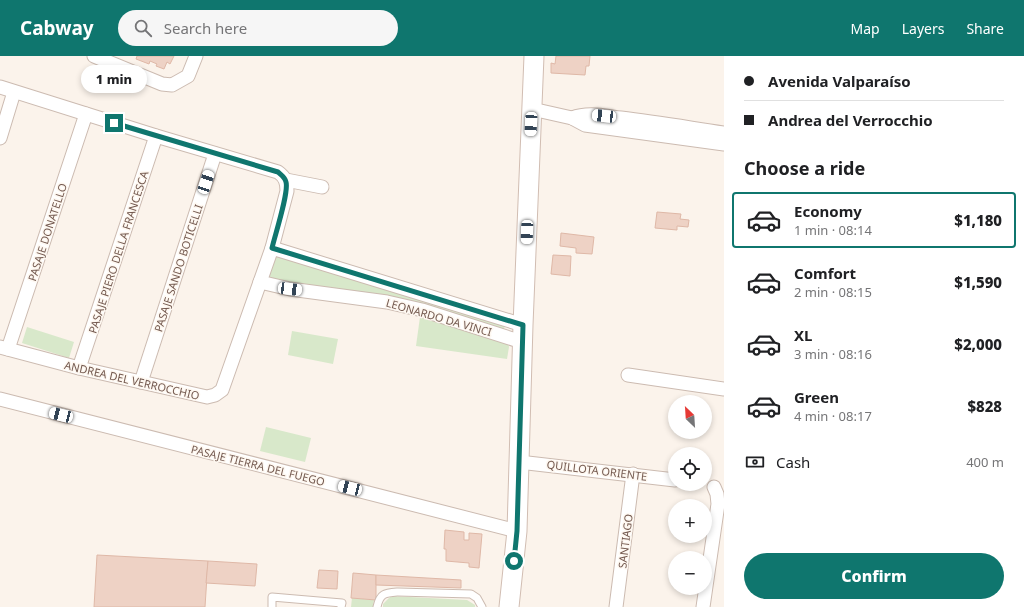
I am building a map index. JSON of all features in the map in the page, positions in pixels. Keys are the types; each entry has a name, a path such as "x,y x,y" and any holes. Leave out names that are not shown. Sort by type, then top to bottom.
{"main road":[{"path":"509,607 517,531 534,56"}],"street":[{"path":"94,56 162,84 172,85 188,76 196,56"},
{"path":"0,87 156,136 278,172 286,180 322,187"},
{"path":"0,138 14,92"},
{"path":"532,109 572,118 585,124 633,125 705,136 724,144"},
{"name":"PASAJE DONATELLO","path":"4,348 86,114"},
{"path":"705,136 724,133"},
{"name":"PASAJE PIERO DELLA FRANCESCA","path":"79,368 156,136"},
{"name":"PASAJE SANDO BOTICELLI","path":"141,382 215,154"},
{"name":"ANDREA DEL VERROCCHIO","path":"4,348 79,368 207,397 215,395 222,390 272,248 287,191 286,180"},
{"name":"LEONARDO DA VINCI","path":"272,248 523,333"},
{"name":"LEONARDO DA VINCI","path":"260,282 290,289 387,302 523,333"},
{"path":"628,375 724,389"},
{"name":"PASAJE TIERRA DEL FUEGO","path":"0,399 517,531"},
{"name":"QUILLOTA ORIENTE","path":"519,462 668,479"},
{"name":"SANTIAGO","path":"616,607 633,474"},
{"path":"703,607 718,504 714,484"}],"lane":[{"path":"378,607 382,595 386,593 398,592 470,594 477,598 482,607"},
{"path":"272,607 272,597 342,603 341,607"}],"green space":[{"path":"275,256 505,324 504,330 267,280"},
{"path":"421,316 508,343 509,347 507,359 416,346"},
{"path":"27,327 74,342 69,358 22,343"},
{"path":"292,331 338,339 333,364 288,355"},
{"path":"266,427 311,438 305,462 260,451"},
{"path":"391,596 467,600 475,605 475,607 383,607 383,604"},
{"path":"352,598 374,600 373,607 351,607"}],"building":[{"path":"137,56 174,56 170,64 167,62 164,69 156,66 157,64 150,61 149,64 136,59"},
{"path":"556,56 590,56 589,66 586,66 585,75 551,73 551,63 555,64"},
{"path":"657,212 681,214 680,219 689,220 688,227 677,226 677,230 655,228"},
{"path":"561,233 594,237 592,254 576,253 576,248 560,246"},
{"path":"553,255 571,256 570,276 551,274"},
{"path":"445,530 464,532 464,540 469,540 469,533 482,534 479,568 469,567 469,563 446,561 446,549 444,549"},
{"path":"97,555 208,561 205,607 94,607"},
{"path":"208,561 257,564 255,586 206,583"},
{"path":"319,570 338,571 337,589 317,588"},
{"path":"353,573 376,575 376,600 351,598"},
{"path":"376,575 461,580 461,588 376,585"}],"route":[{"path":"114,123 278,172 282,175 286,180 287,191 272,248 523,325 517,531 514,561"}]}
